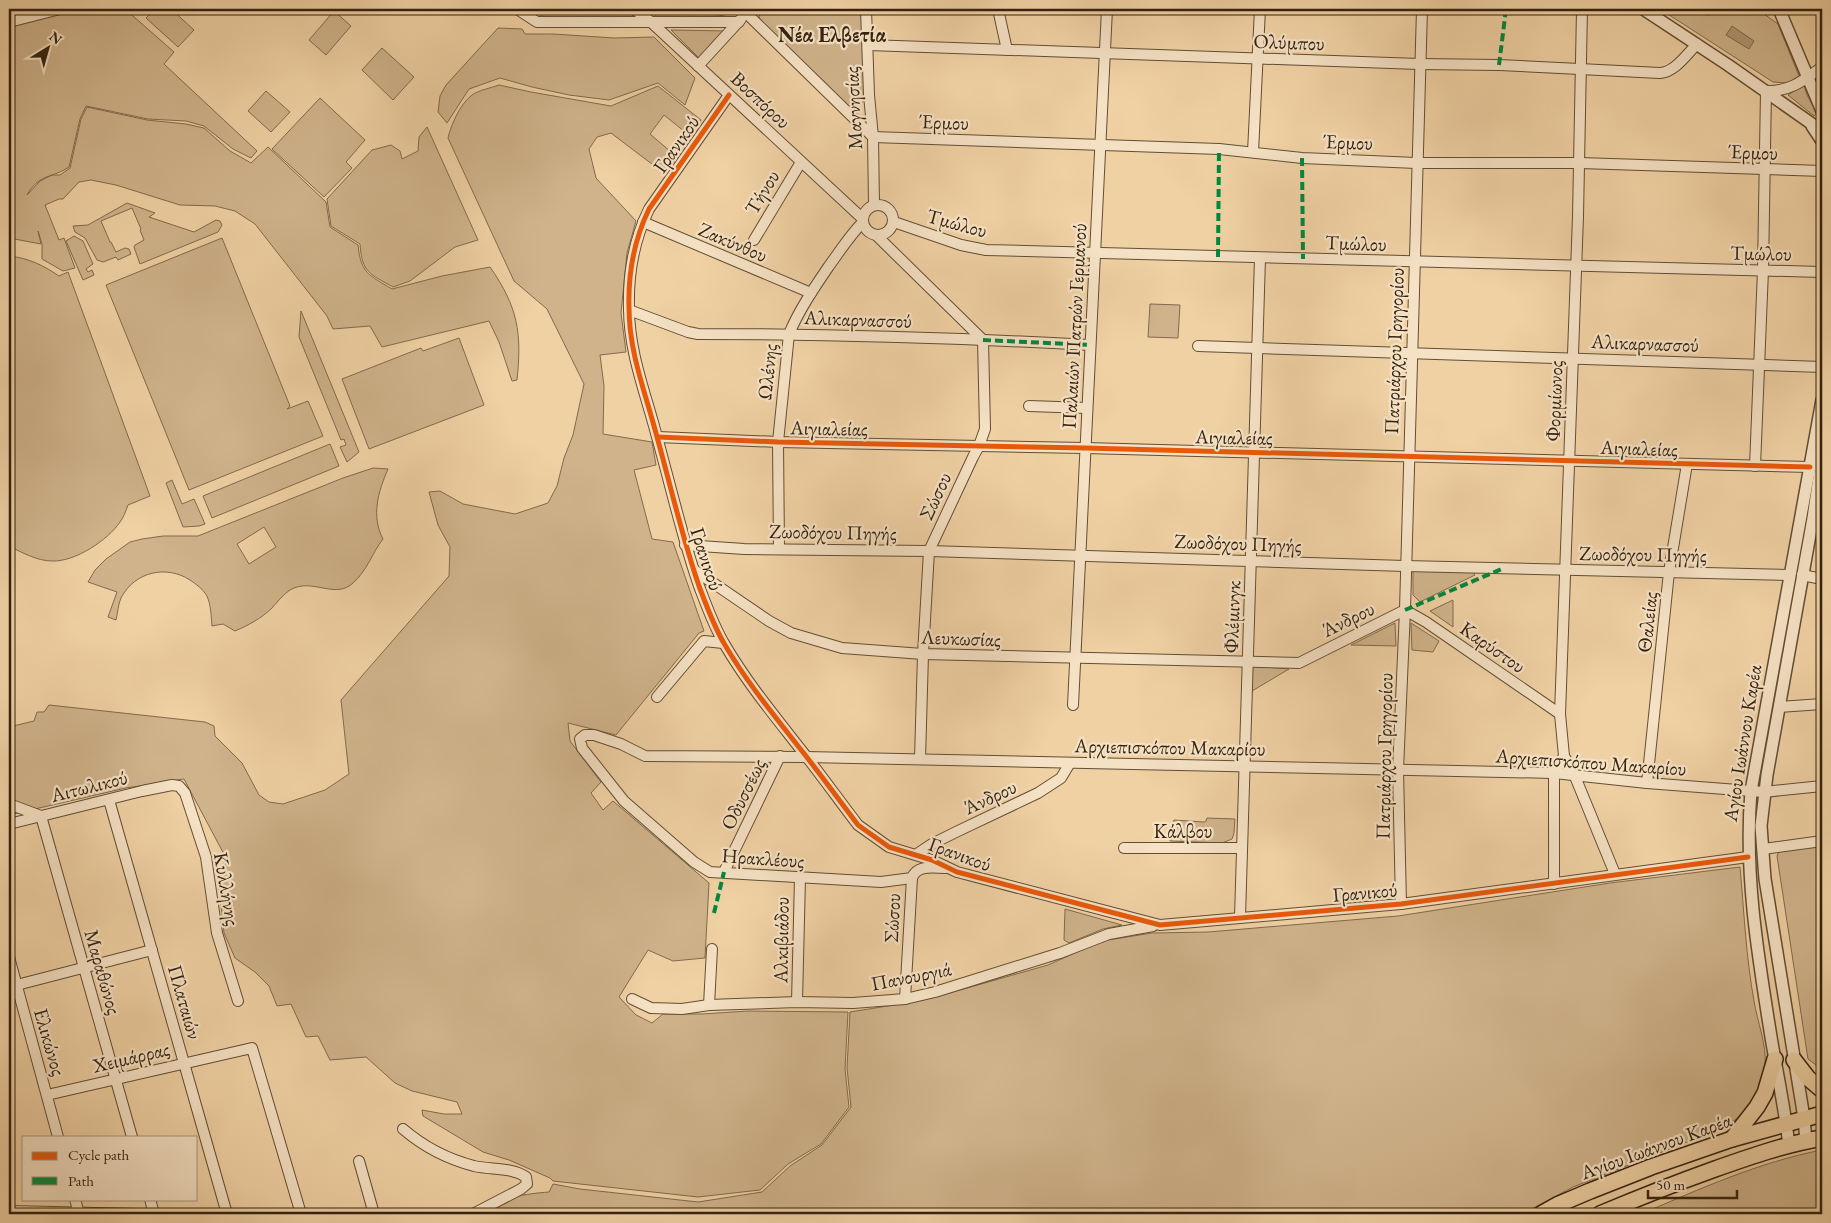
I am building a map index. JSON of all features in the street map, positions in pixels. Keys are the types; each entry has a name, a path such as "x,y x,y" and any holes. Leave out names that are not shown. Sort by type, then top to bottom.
{"main road":[{"path":"1732,1139 1765,1094 1775,1059"},
{"path":"1794,1060 1808,1078 1822,1090"},
{"path":"1787,1123 1822,1114"},
{"name":"Αγίου Ιωάννου Καρέα","path":"1541,1214 1590,1191 1732,1139 1787,1123"},
{"path":"1806,1142 1822,1138"},
{"name":"Αγίου Ιωάννου Καρέα","path":"1600,1214 1658,1190 1750,1157 1806,1142"}],"street":[{"path":"9,22 60,9"},
{"path":"517,9 537,22 739,22"},
{"name":"Βοσπόρου","path":"634,9 651,22 863,221"},
{"name":"Μαγνησίας","path":"866,9 869,95 873,137 874,205"},
{"path":"998,9 1007,50"},
{"name":"Παλαιών Πατρών Γερμανού","path":"1073,705 1107,9"},
{"path":"1253,152 1260,9"},
{"name":"Πατριάρχου Γρηγορίου","path":"1401,904 1398,770 1405,610 1416,163 1422,9"},
{"name":"Φορμίωνος","path":"1582,9 1577,266 1569,461 1567,570 1560,714 1564,756 1574,774 1615,874"},
{"path":"1643,9 1766,91 1822,131"},
{"path":"698,66 739,22 747,10 873,137"},
{"path":"1778,10 1821,104"},
{"name":"Ολύμπου","path":"868,45 1258,59 1498,65 1667,73 1696,44"},
{"path":"1766,91 1779,92 1790,88 1808,78 1822,67"},
{"path":"1755,466 1766,170 1766,91"},
{"name":"Γρανικού","path":"729,95 649,209 643,222 631,264 628,310 633,353 658,437 671,495 711,618 723,643 760,698 858,825 888,846 917,854 970,876 1160,925 1401,904 1748,857"},
{"path":"1809,123 1822,141"},
{"name":"Έρμου","path":"873,137 1219,149 1302,158 1416,163 1580,164 1822,171"},
{"name":"Τήνου","path":"754,240 801,162"},
{"path":"876,235 884,234 894,222 893,214 889,208 882,204 874,205 866,210 863,221 867,231 876,235 983,340"},
{"name":"Ωλένης","path":"779,549 778,442 789,334 811,293 851,234 863,221"},
{"name":"Ζακύνθου","path":"643,222 811,293"},
{"name":"Τμώλου","path":"894,222 961,245 986,250 1415,263 1822,272"},
{"name":"Φλέμινγκ","path":"1240,917 1260,258"},
{"name":"Αλικαρνασσού","path":"628,310 698,334 789,334 1090,345"},
{"name":"Σώσου","path":"920,759 922,654 929,550 979,446 985,429 983,340"},
{"name":"Αλικαρνασσού","path":"1198,346 1822,367"},
{"name":"Αγίου Ιωάννου Καρέα","path":"1789,1146 1787,1123 1757,942 1748,857 1748,832 1751,791 1822,400"},
{"path":"1029,406 1087,408"},
{"name":"Αιγιαλείας","path":"658,437 778,442 1810,467"},
{"name":"Αγίου Ιωάννου Καρέα","path":"1806,1142 1804,1118 1765,878 1762,826 1764,792 1802,574 1818,520 1822,457"},
{"name":"Θαλείας","path":"1647,783 1669,572 1687,464"},
{"name":"Ζωοδόχου Πηγής","path":"686,545 744,549 929,550 1080,557 1790,575"},
{"name":"Λευκωσίας","path":"694,570 769,621 791,633 842,648 922,654 1248,661"},
{"path":"1802,574 1822,579"},
{"name":"Άνδρου","path":"1248,661 1299,663 1405,610"},
{"name":"Καρύστου","path":"1405,610 1426,622 1560,714"},
{"path":"657,697 704,641 723,643"},
{"path":"1779,707 1822,704"},
{"name":"Αρχιεπισκόπου Μακαρίου","path":"580,739 585,735 594,735 621,744 645,756 780,756 1554,773 1647,783 1764,792 1822,786"},
{"name":"Ηρακλέους","path":"580,739 582,748 624,801 694,862 710,872 881,882 912,878"},
{"name":"Οδυσσέως","path":"724,872 780,756"},
{"path":"1554,884 1554,773 1564,756"},
{"name":"Άνδρου","path":"917,854 948,836 1038,793 1061,778 1070,763"},
{"name":"Αιτωλικού","path":"9,824 172,785 179,786"},
{"name":"Κυλλήνης","path":"179,786 185,793 206,857 217,933 238,1001"},
{"name":"Πλαταιών","path":"109,800 227,1214"},
{"path":"9,804 41,816"},
{"name":"Μαραθώνος","path":"41,816 132,1136"},
{"path":"1763,849 1822,841"},
{"name":"Κάλβου","path":"1124,848 1242,848"},
{"name":"Σώσου","path":"905,999 912,878 918,870 923,868 947,868"},
{"name":"Αλκιβιάδου","path":"797,1002 800,878"},
{"name":"Πανουργιά","path":"632,1000 651,1008 682,1009 709,1005 797,1002 854,1003 905,999 935,992 1051,956 1109,934 1160,925"},
{"path":"709,1005 712,949"},
{"path":"12,986 152,950"},
{"name":"Ελικώνος","path":"9,957 12,986 47,1095 58,1136"},
{"name":"Χειμάρρας","path":"47,1095 252,1048 301,1214"},
{"path":"403,1128 434,1151 448,1157 475,1166 519,1172 526,1177 527,1184 521,1190 473,1214"},
{"path":"359,1161 374,1214"},
{"path":"75,1200 79,1214"},
{"path":"150,1200 154,1214"},
{"path":"9,1211 140,1214"}],"shaded area":[{"path":"75,9 125,9 174,52 164,64 257,151 251,158 233,149 204,126 186,121 148,119 86,106 80,119 69,167 52,175 60,175 70,168 81,119 87,107 147,120 204,128 230,151 251,163 268,147 326,202 330,227 358,245 361,262 368,273 392,289 442,276 490,267 507,295 516,321 519,348 517,380 512,381 499,342 489,321 382,347 370,326 333,329 327,316 255,224 235,211 215,206 180,205 116,185 91,180 79,182 63,199 45,205 59,240 64,238 75,268 63,271 42,259 42,244 38,231 41,244 9,238 9,26","holes":["52,175 40,181 27,195 36,183 41,180"]},
{"path":"155,9 171,9 194,30 178,47 146,18"},
{"path":"538,9 626,9 636,18 544,18 537,12"},
{"path":"653,9 727,9 729,14 659,19 652,13"},
{"path":"760,9 861,9 866,93 864,101 856,107 849,107 759,19"},
{"path":"1660,9 1695,9 1706,15 1760,11 1778,24 1799,76 1788,83 1773,82"},
{"path":"334,11 351,26 326,55 309,40"},
{"path":"1732,26 1754,41 1749,49 1726,35"},
{"path":"498,28 522,29 525,34 614,38 654,37 695,78 685,105 658,83 609,100 569,95 500,78 469,89 447,123 438,112 440,96 446,85"},
{"path":"671,30 728,31 701,60"},
{"path":"382,48 414,77 393,100 362,70"},
{"path":"499,85 611,106 658,86 701,120 690,136 664,115 650,134 677,157 665,174 611,133 597,137 589,149 596,178 636,221 627,253 621,313 626,352 600,355 604,386 603,434 652,442 656,465 634,470 652,539 673,542 704,631 699,633 616,735 568,723 570,741 601,782 591,793 603,810 613,801 709,883 705,958 673,961 648,950 619,997 636,1015 652,1023 663,1014 748,1011 848,1012 845,1069 849,1107 821,1144 788,1164 760,1190 698,1197 553,1181 509,1160 483,1152 423,1116 422,1110 444,1114 462,1114 457,1102 412,1091 395,1083 366,1057 330,1060 318,1036 306,1037 291,1004 277,1006 269,986 255,972 235,958 224,933 218,879 226,871 226,858 184,779 126,788 9,815 9,727 34,721 37,712 44,712 49,705 205,722 214,726 215,736 242,763 259,795 269,802 283,804 325,790 349,774 341,700 449,576 450,547 438,525 429,492 440,491 463,504 515,514 548,503 557,486 564,458 573,435 584,384 547,309 514,281 448,138 457,115 468,99 478,92"},
{"path":"1804,85 1817,113 1814,116 1788,95"},
{"path":"266,91 290,112 271,132 248,111"},
{"path":"320,98 365,140 346,162 352,168 324,197 272,149"},
{"path":"427,127 478,240 455,247 410,281 393,287 378,279 365,267 360,244 331,226 327,199 372,150 391,145 400,151 402,159 418,151 419,137"},
{"path":"127,203 155,213 149,217 194,232 216,220 220,221 222,225 218,232 140,264 134,247 144,240 132,208 101,221 116,252 125,248 129,249 131,254 118,260 116,257 103,262 97,260 85,238 75,232 73,226 88,225"},
{"path":"74,236 83,241 93,264 86,269 88,272 92,270 94,275 83,280 66,241"},
{"path":"222,238 290,406 287,409 308,401 323,436 189,490 106,285"},
{"path":"9,256 23,258 59,276 68,272 150,496 128,505 124,516 115,529 99,543 80,554 61,560 41,560 9,546"},
{"path":"1150,304 1180,305 1178,338 1148,337"},
{"path":"301,311 359,452 347,462 340,447 346,445 344,439 341,440 299,337"},
{"path":"459,338 484,405 369,449 342,379 421,348 423,351"},
{"path":"330,444 339,466 212,518 203,496"},
{"path":"373,468 388,469 381,486 377,504 377,522 383,539 362,573 346,588 331,589 307,586 290,590 263,616 235,631 223,624 212,626 210,607 204,591 181,575 162,572 152,573 134,582 121,598 116,620 108,617 117,592 88,582 95,570 106,559 130,542 163,536 198,536 343,478","holes":["264,527 276,547 249,564 237,544"]},
{"path":"172,480 182,504 194,499 205,524 183,527 166,483"},
{"path":"1413,568 1471,570 1475,575 1420,602 1413,595"},
{"path":"1453,600 1453,627 1430,611"},
{"path":"1395,623 1396,646 1351,645"},
{"path":"1411,623 1439,641 1433,652 1412,650"},
{"path":"1252,666 1289,669 1252,691"},
{"path":"1207,818 1235,819 1232,839 1222,843 1170,841 1174,820 1204,822"},
{"path":"1822,846 1822,1076 1820,1068 1808,1059 1777,856 1779,851"},
{"path":"1740,867 1749,968 1765,1058 1763,1075 1752,1101 1733,1122 1725,1127 1573,1187 1522,1214 486,1213 508,1199 549,1192 553,1184 580,1189 698,1202 762,1192 790,1166 822,1145 851,1107 847,1068 850,1012 906,1003 960,990 1048,965 1102,941 1152,933 1208,932 1398,916 1610,883"},
{"path":"1065,909 1122,925 1103,929 1069,943 1064,940"},
{"path":"1822,1150 1822,1214 1641,1214 1753,1169"}],"marked path":[{"path":"1499,65 1506,9"},
{"path":"1218,257 1219,149"},
{"path":"1302,158 1303,259"},
{"path":"983,340 1090,345"},
{"path":"1405,610 1504,568"},
{"path":"714,913 724,872"}],"cycle path":[{"path":"729,95 649,209 639,233 633,257 630,282 629,308 632,341 687,549 714,624 733,658 751,684 858,825 889,847 932,860 957,872 1160,925 1401,904 1748,857"},
{"path":"658,437 778,442 1810,467"}],"district":[{"name":"Νέα Ελβετία","path":"832,35"}]}
